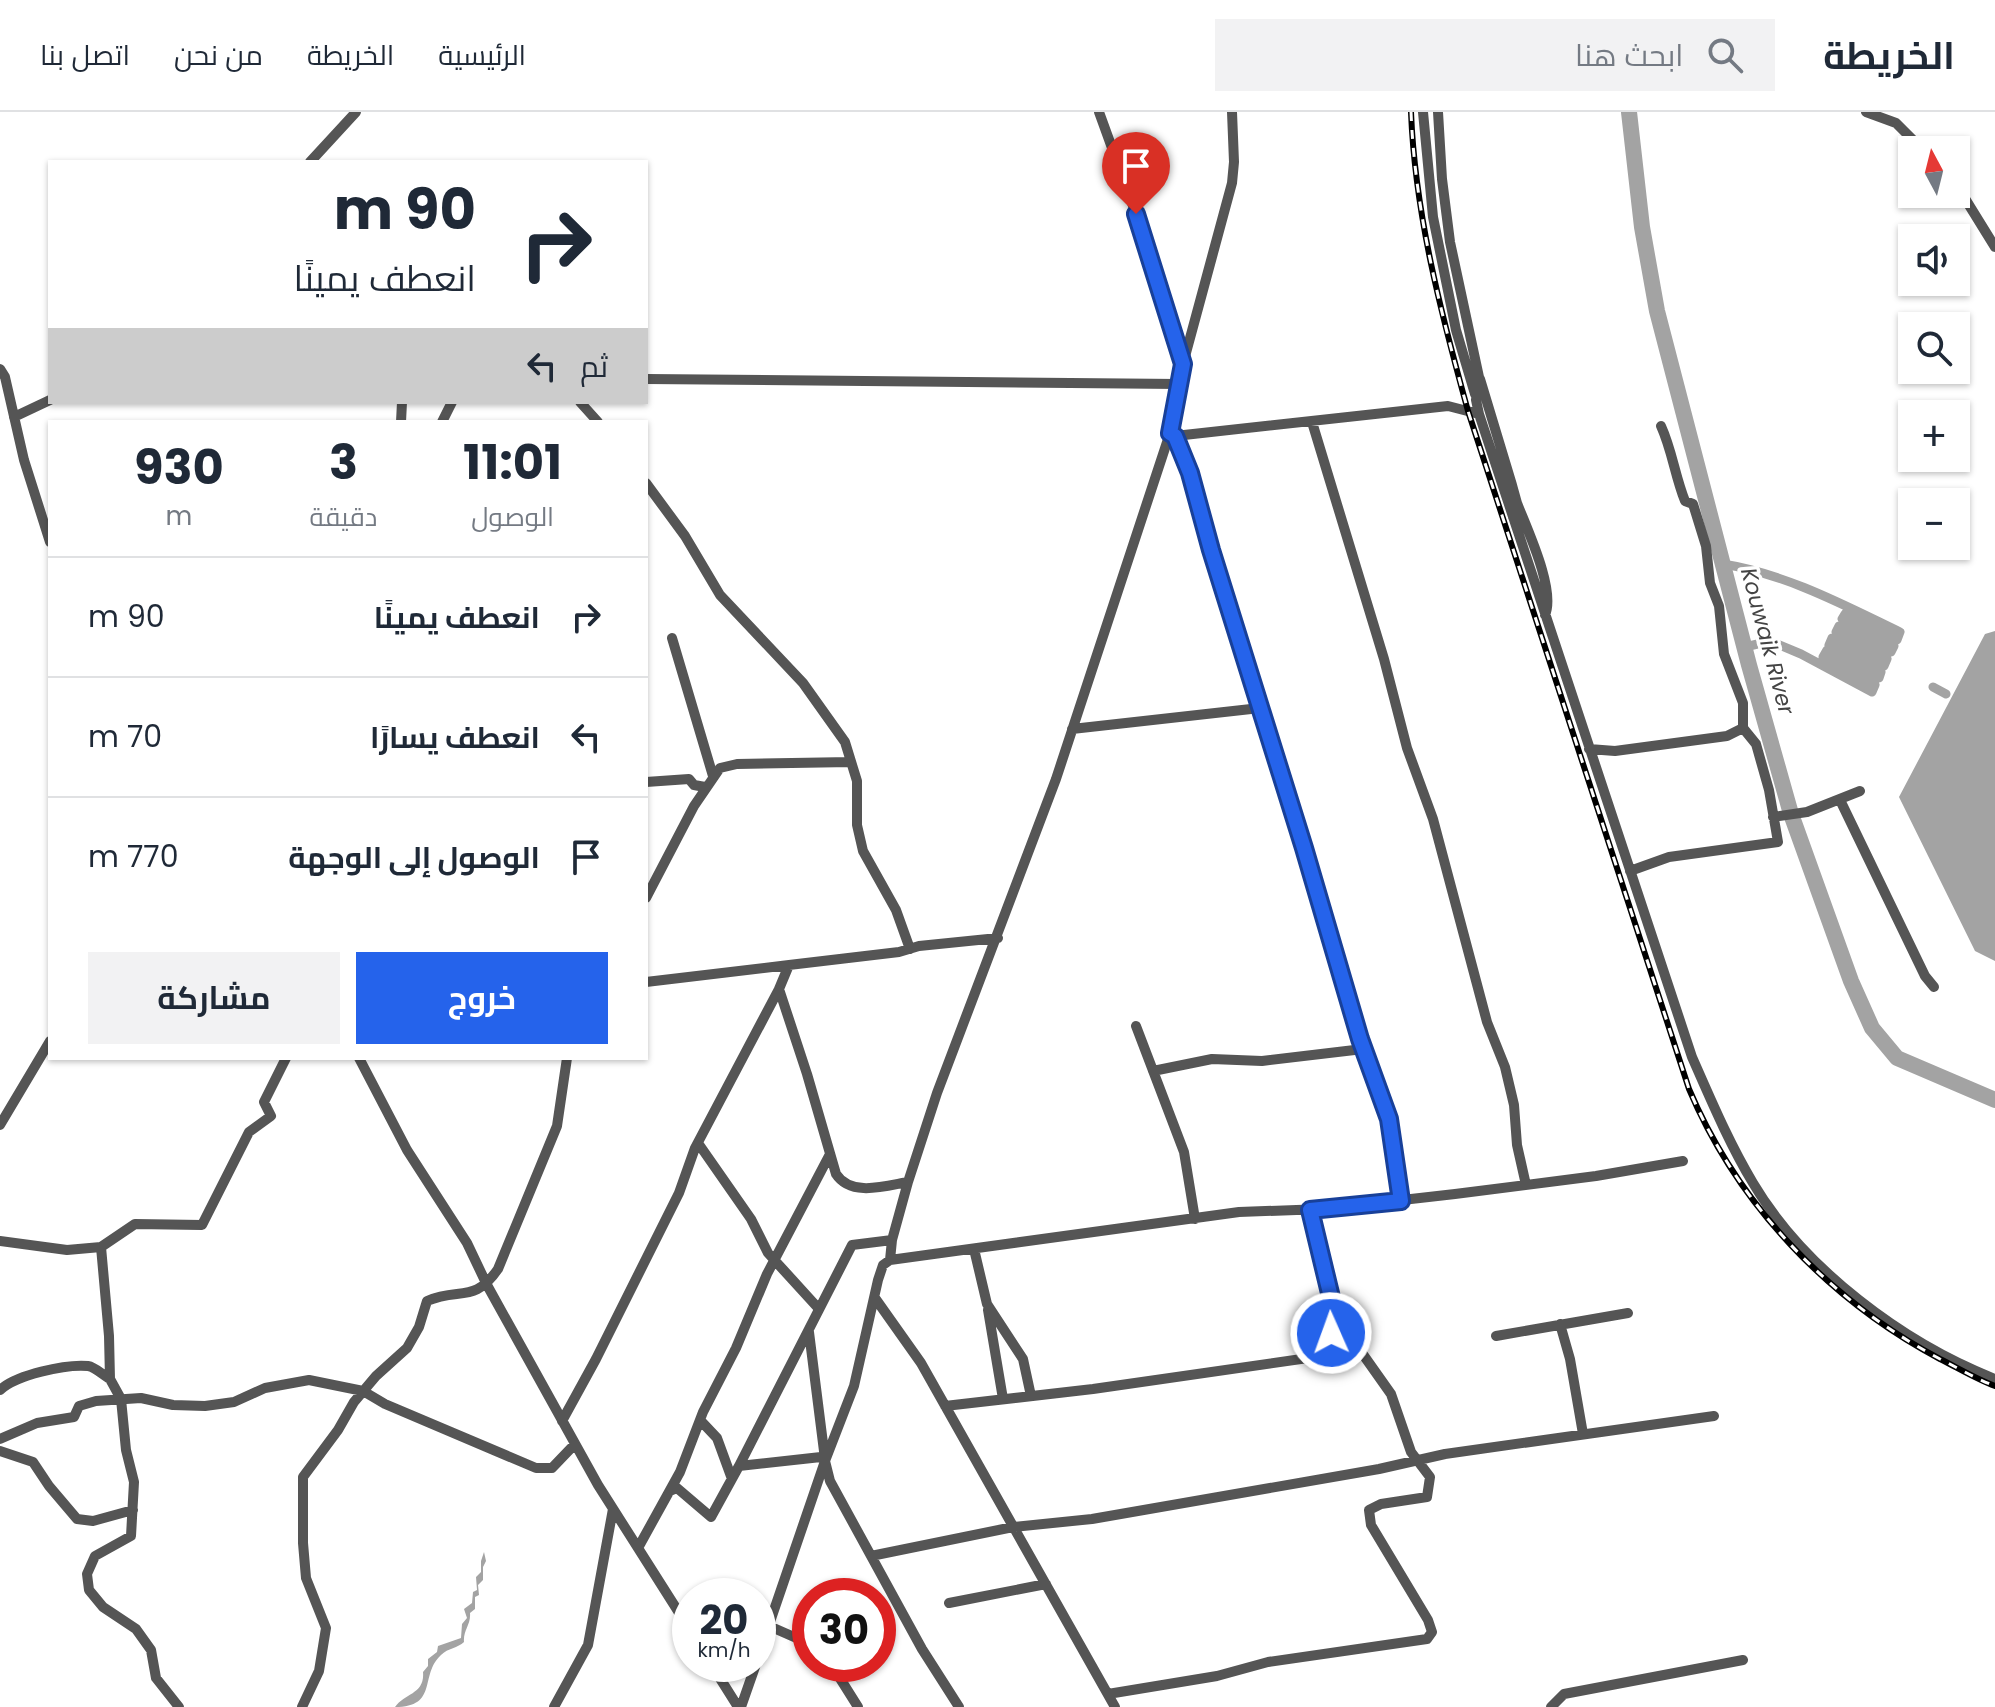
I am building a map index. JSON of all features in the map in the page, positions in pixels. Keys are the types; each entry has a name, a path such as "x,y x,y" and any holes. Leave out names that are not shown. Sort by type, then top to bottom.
{"street":[{"path":"312,160 356,112"},
{"path":"1099,112 1136,214 1183,364"},
{"path":"890,1260 892,1240 908,1182 959,1035 998,938 1173,434 1183,364 1232,183 1232,112"},
{"path":"1423,112 1433,217 1456,330 1479,414 1698,1070 1729,1139 1754,1185 1778,1218 1829,1274 1882,1318 1958,1365 1995,1379"},
{"path":"1438,112 1450,242 1479,377 1548,597 1549,608 1545,617"},
{"path":"1866,112 1890,119 1908,136"},
{"path":"1970,207 1995,247"},
{"path":"1172,334 1182,339 1194,331"},
{"path":"0,369 5,377 24,460 48,536"},
{"path":"1476,400 1479,377"},
{"path":"648,379 1179,384"},
{"path":"14,417 48,401"},
{"path":"582,404 596,420"},
{"path":"1173,434 1448,406 1479,414"},
{"path":"1312,422 1384,659 1407,748 1433,819 1487,1022 1505,1067 1526,1185"},
{"path":"1630,871 1669,857 1778,842 1756,744 1743,728 1743,703 1724,654 1719,606 1710,583 1706,546 1693,504 1685,501 1677,481 1670,445 1661,426"},
{"path":"1173,434 1190,473 1363,1049 1389,1119 1401,1201"},
{"path":"648,486 685,536 720,595 803,683 845,742 857,781 857,825 863,851 896,910 910,949"},
{"path":"1513,518 1517,503"},
{"path":"672,638 713,776"},
{"path":"1072,729 1260,708"},
{"path":"1589,749 1615,751 1727,736 1743,728"},
{"path":"648,894 705,787 720,768 737,764 851,762"},
{"path":"648,782 689,779 694,785 705,787"},
{"path":"1773,817 1807,812 1860,791"},
{"path":"1840,800 1915,956 1934,987"},
{"path":"648,982 998,938"},
{"path":"562,1421 679,1193 698,1143 789,965"},
{"path":"779,989 836,1174 847,1187 908,1182"},
{"path":"1136,1026 1184,1152 1195,1219"},
{"path":"0,1125 48,1044"},
{"path":"1153,1071 1212,1059 1262,1061 1363,1049"},
{"path":"0,1241 67,1250 101,1247 135,1224 202,1225 249,1132 271,1116 264,1102 285,1060"},
{"path":"360,1060 407,1150 467,1243 575,1444 672,1602"},
{"path":"302,1707 319,1671 326,1628 306,1578 303,1477 363,1391 407,1348 419,1327 427,1301 439,1296 469,1294 487,1285 508,1248 525,1201 549,1150 557,1126 567,1060"},
{"path":"698,1143 751,1219 768,1253 819,1309"},
{"path":"638,1548 680,1472 700,1420 775,1260 830,1154"},
{"path":"776,1605 854,1386 883,1265 890,1260 1239,1212 1310,1210 1401,1201 1683,1161"},
{"path":"1310,1210 1335,1314 1331,1333 1315,1357"},
{"path":"670,1491 677,1488 711,1517 852,1245 892,1240"},
{"path":"101,1247 110,1379"},
{"path":"974,1249 1003,1399"},
{"path":"875,1298 921,1363 1115,1707"},
{"path":"987,1304 1023,1359 1031,1396"},
{"path":"1496,1336 1628,1313"},
{"path":"1560,1324 1570,1359 1583,1434"},
{"path":"808,1331 830,1481 922,1649 959,1707"},
{"path":"945,1406 1350,1352 1362,1353 1391,1394 1416,1461 1430,1477 1427,1497 1381,1504 1369,1510 1371,1525 1428,1620 1432,1632 1427,1639 1268,1662 1217,1676 1108,1694"},
{"path":"0,1390 26,1376 66,1368 91,1366 110,1379 121,1399 126,1450 134,1482 131,1536 95,1556 87,1574 89,1590 103,1607 136,1629 151,1650 156,1678 179,1707"},
{"path":"0,1439 37,1423 74,1417 79,1406 141,1398 173,1405 205,1406 234,1402 265,1388 309,1380 363,1391 385,1404 536,1468 552,1468 575,1444"},
{"path":"871,1556 1013,1527 1092,1519 1416,1461 1714,1416"},
{"path":"700,1420 717,1438 732,1479"},
{"path":"0,1451 33,1462 77,1519 93,1521 133,1510"},
{"path":"739,1466 821,1457 825,1461"},
{"path":"554,1707 588,1645 613,1509"},
{"path":"949,1603 1046,1584"},
{"path":"1551,1707 1564,1694 1743,1660"},
{"path":"723,1682 740,1707"},
{"path":"740,1707 749,1682"},
{"path":"842,1682 858,1707"}],"shaded area":[{"path":"1995,631 1995,961 1975,951 1899,797 1985,634"},
{"path":"484,1552 483,1580 478,1585 479,1595 475,1597 475,1609 470,1613 464,1642 444,1653 435,1663 418,1702 395,1707 421,1685 428,1659 437,1652 438,1646 461,1638 462,1624 467,1618 464,1609 472,1603 473,1592 477,1590 476,1577 481,1572"}],"waterway":[{"name":"Kouwaik River","path":"1629,112 1642,227 1657,311 1791,814 1851,981 1872,1028 1897,1058 1995,1100"},
{"path":"1723,564 1792,583 1900,632 1897,640 1845,614 1842,619 1894,646 1891,652 1839,626 1836,632 1887,659 1884,666 1832,638 1829,645 1881,672 1879,678 1827,650 1823,657 1875,685 1872,692 1770,641 1745,647"},
{"path":"1933,687 1946,694"}],"railway":[{"path":"1411,112 1424,226 1439,300 1468,411 1689,1089 1733,1172 1791,1245 1825,1278 1899,1335 1995,1386"}],"route":[{"path":"1136,214 1183,364 1170,433 1175,436 1190,473 1364,1053 1389,1119 1401,1201 1310,1210 1335,1314 1331,1333"}]}
